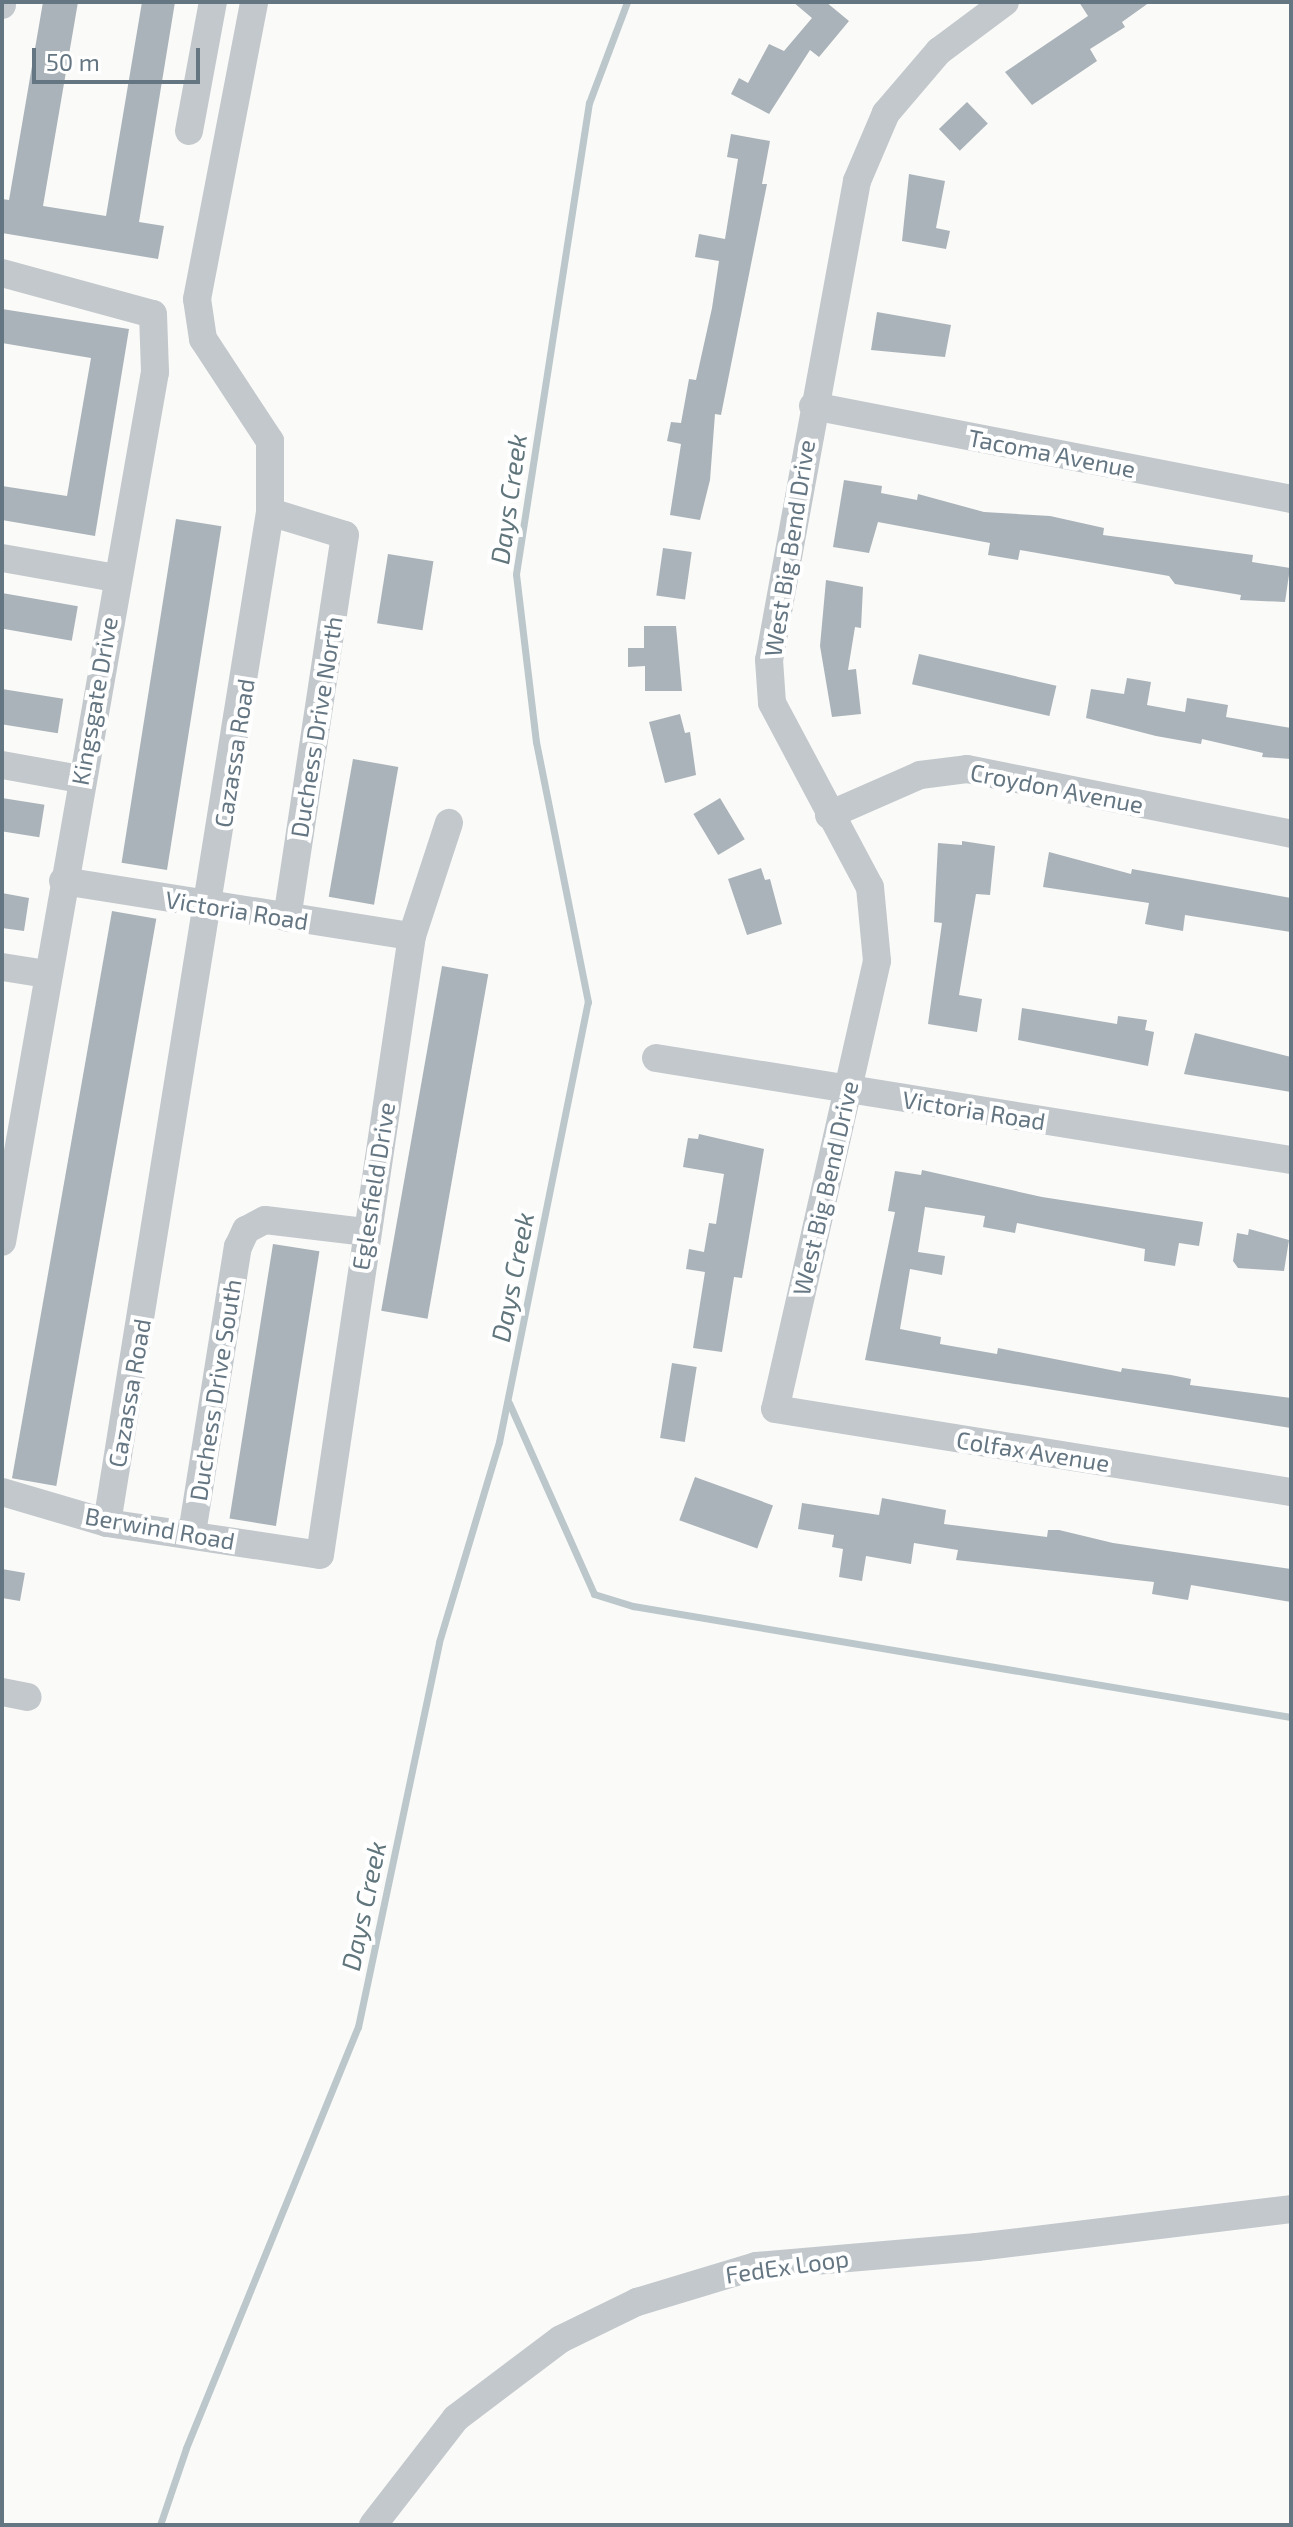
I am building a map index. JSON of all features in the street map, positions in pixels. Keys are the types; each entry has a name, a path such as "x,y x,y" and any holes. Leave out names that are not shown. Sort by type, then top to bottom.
{"street":[{"path":"189,131 213,2"},
{"name":"Cazassa Road","path":"107,1523 211,906 270,512 270,441 203,339 197,299 254,2"},
{"name":"West Big Bend Drive","path":"775,1409 877,961 870,887 772,703 769,660 813,406 857,181 886,113 939,51 1005,2"},
{"name":"Kingsgate Drive","path":"2,273 153,314 155,372 46,974 12,1113 2,1242"},
{"name":"Tacoma Avenue","path":"813,406 1291,499"},
{"name":"Duchess Drive North","path":"270,512 345,535 287,918"},
{"path":"2,558 116,578"},
{"path":"2,765 80,779"},
{"name":"Croydon Avenue","path":"829,815 920,775 967,769 1291,834"},
{"name":"Eglesfield Drive","path":"320,1555 412,936 449,823"},
{"name":"Victoria Road","path":"63,881 412,936"},
{"path":"2,967 46,974"},
{"name":"Victoria Road","path":"656,1058 1291,1160"},
{"name":"Duchess Drive South","path":"192,1533 238,1247 246,1230 265,1220 366,1232"},
{"name":"Colfax Avenue","path":"775,1409 1291,1492"},
{"name":"Berwind Road","path":"2,1492 107,1523 192,1533 320,1555"},
{"name":"FedEx Loop","path":"373,2525 456,2418 561,2339 637,2302 756,2266 977,2247 1291,2209"}],"building":[{"path":"43,2 78,2 43,206 106,216 142,2 175,2 139,222 164,226 158,259 2,233 2,199 9,200"},
{"path":"793,2 826,2 849,21 819,57 810,50 769,114 731,94 739,78 748,83 769,44 784,51 812,18"},
{"path":"1079,2 1150,2 1122,22 1125,27 1090,49 1097,61 1032,105 1005,72 1088,16"},
{"path":"967,102 988,124 960,151 939,129"},
{"path":"731,134 770,141 762,184 767,184 721,415 715,414 710,480 700,520 670,515 681,444 667,441 671,422 681,423 689,379 696,380 712,308 719,261 695,257 699,234 725,239 738,159 727,157"},
{"path":"909,174 945,181 936,228 950,231 946,249 902,241"},
{"path":"2,309 129,329 95,536 2,520 2,486 67,496 91,358 2,343"},
{"path":"877,312 951,325 945,357 871,350"},
{"path":"844,480 882,486 881,493 917,500 918,494 984,512 1050,516 1104,528 1103,535 1253,555 1252,562 1290,568 1285,602 1240,600 1241,595 1175,584 1169,576 1020,550 1018,560 988,555 990,543 878,522 869,553 833,547"},
{"path":"176,519 221,526 167,870 122,863"},
{"path":"663,548 692,552 685,600 656,596"},
{"path":"388,554 433,561 422,630 377,623"},
{"path":"826,580 863,587 861,628 855,627 848,670 856,669 861,714 832,717 820,646"},
{"path":"2,593 78,606 72,641 2,629"},
{"path":"644,626 676,626 682,691 645,691 645,666 628,667 628,648 644,648"},
{"path":"919,654 1056,686 1049,716 912,684"},
{"path":"1127,678 1151,682 1147,705 1185,712 1187,698 1228,705 1226,717 1291,728 1291,759 1262,757 1263,753 1202,739 1201,744 1156,736 1086,718 1091,689 1124,694"},
{"path":"2,689 63,699 58,733 2,724"},
{"path":"680,714 685,733 690,732 696,775 665,783 649,722"},
{"path":"353,759 398,767 374,905 329,897"},
{"path":"2,798 44,805 39,837 2,831"},
{"path":"720,798 745,839 718,855 693,814"},
{"path":"962,841 995,846 990,895 976,894 959,995 982,999 977,1032 928,1024 942,923 934,922 938,843 962,845"},
{"path":"1049,852 1131,874 1132,869 1291,898 1291,932 1185,915 1183,931 1145,924 1149,903 1043,887"},
{"path":"761,868 765,880 770,879 782,924 747,935 728,879"},
{"path":"2,893 29,898 24,931 2,928"},
{"path":"112,911 156,919 56,1486 12,1478"},
{"path":"442,966 488,974 428,1319 381,1311"},
{"path":"1022,1008 1117,1024 1118,1016 1147,1020 1145,1030 1154,1032 1148,1066 1018,1040"},
{"path":"1195,1033 1291,1057 1291,1092 1184,1074"},
{"path":"699,1134 764,1149 742,1278 734,1277 722,1352 693,1348 705,1272 686,1269 689,1249 704,1252 709,1223 716,1224 724,1174 683,1167 688,1138 698,1139"},
{"path":"922,1170 1042,1197 1203,1222 1199,1246 1179,1243 1175,1266 1144,1261 1145,1249 1017,1223 1015,1233 983,1227 985,1216 925,1207 918,1252 945,1256 942,1275 910,1269 900,1329 941,1337 940,1344 997,1354 998,1348 1121,1372 1122,1368 1171,1375 1191,1379 1190,1385 1291,1398 1291,1428 865,1360 895,1212 888,1211 895,1171 921,1175"},
{"path":"1249,1229 1289,1240 1284,1271 1238,1268 1233,1261 1237,1233 1248,1235"},
{"path":"273,1244 319,1251 276,1526 230,1519"},
{"path":"672,1363 697,1367 685,1442 660,1438"},
{"path":"695,1477 773,1505 757,1549 679,1520"},
{"path":"882,1498 946,1510 944,1524 1047,1537 1048,1530 1059,1530 1113,1543 1291,1569 1291,1602 1191,1585 1188,1600 1152,1594 1154,1582 956,1560 958,1550 914,1543 911,1564 866,1556 862,1581 839,1577 843,1549 832,1547 834,1535 798,1529 802,1503 879,1515"},
{"path":"2,1569 25,1573 20,1601 2,1598"}],"waterway":[{"name":"Days Creek","path":"160,2525 186,2448 358,2027 439,1642 499,1442 588,1002 536,742 516,574 589,103 627,2"},
{"path":"509,1403 594,1594 633,1606 1291,1717"}]}
